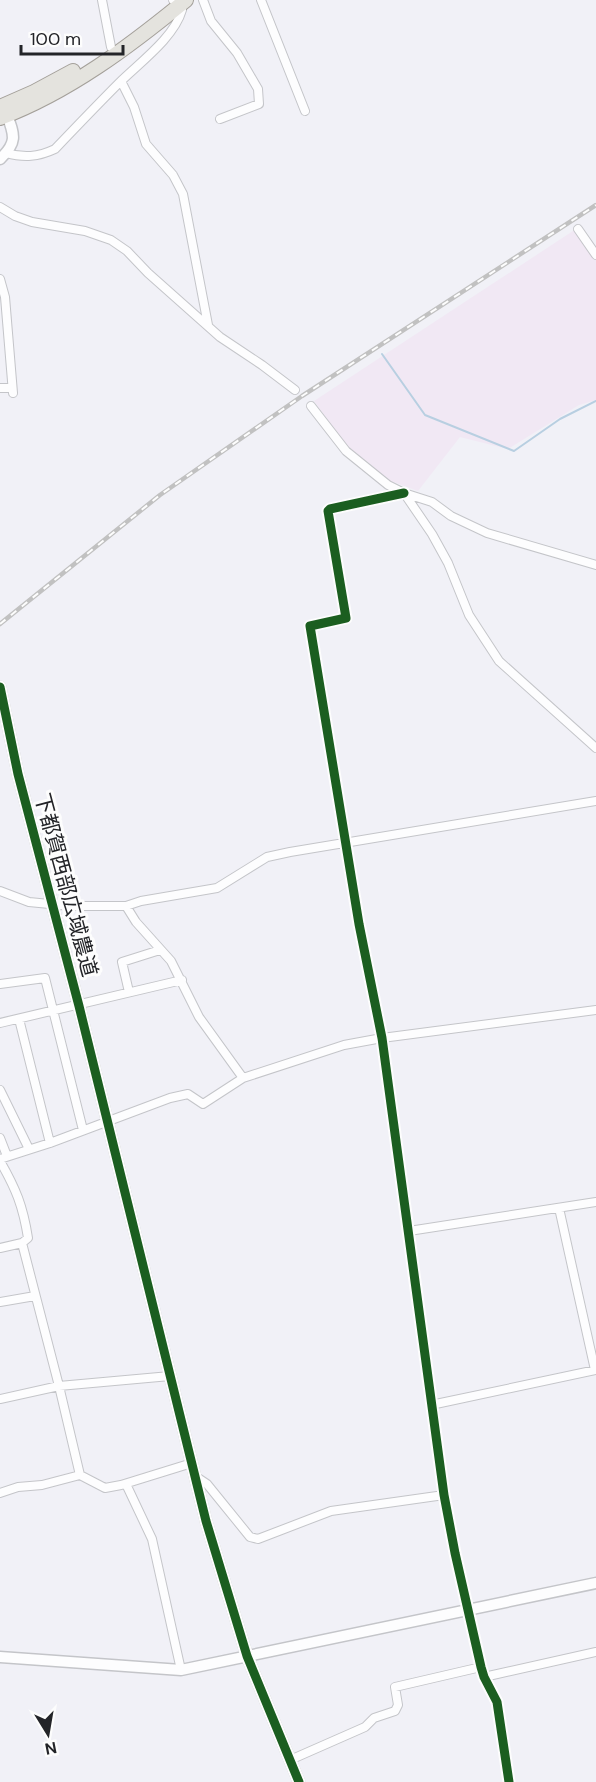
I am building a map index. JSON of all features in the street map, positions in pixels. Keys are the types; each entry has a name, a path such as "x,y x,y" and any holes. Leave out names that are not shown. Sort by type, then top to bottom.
{"main road":[{"path":"3,111 62,78 178,1"},
{"path":"3,111 38,101 90,72 153,27 178,1"}],"street":[{"path":"102,0 111,46"},
{"path":"203,0 211,21 237,53 258,89 259,104 220,118"},
{"path":"261,0 305,111"},
{"path":"3,156 30,157 42,155 54,149 142,63 171,29 181,15 182,10 178,1"},
{"path":"122,81 134,107 146,144 173,175 183,194 208,325"},
{"path":"3,111 13,131 13,141 12,148 3,156"},
{"path":"0,207 32,222 86,231 111,240 127,251 148,273 220,337 295,390"},
{"path":"578,230 596,255"},
{"path":"0,279 5,297 13,391 0,388"},
{"path":"311,406 346,451 388,485 432,502 451,516 487,533 596,565"},
{"path":"404,493 432,534 448,563 469,615 499,661 596,748"},
{"path":"404,493 330,509 328,514 346,618 310,626 345,842 382,1038 444,1495 481,1667 497,1702 509,1782"},
{"name":"下都賀西部広域農道","path":"0,687 18,774 79,1006 215,1551 247,1656 299,1782"},
{"path":"0,891 29,902 52,905 126,906 141,901 207,892 227,883 267,857 596,801"},
{"path":"126,906 136,922 171,961 199,1017 243,1078"},
{"path":"129,992 122,962 160,950"},
{"path":"0,984 45,978 83,1130"},
{"path":"0,1023 182,980"},
{"path":"2,1158 50,1143 170,1098 188,1094 203,1104 243,1078 344,1045 382,1038 596,1011"},
{"path":"19,1019 50,1143"},
{"path":"0,1090 29,1149"},
{"path":"0,1138 2,1158 19,1197 28,1238 22,1243 0,1248"},
{"path":"409,1231 596,1202"},
{"path":"431,1406 595,1370 559,1208"},
{"path":"22,1243 80,1475"},
{"path":"0,1302 34,1296"},
{"path":"0,1399 59,1386 170,1376"},
{"path":"0,1493 18,1487 42,1485 80,1475 105,1488 126,1484 192,1463"},
{"path":"195,1476 207,1484 250,1537 258,1539 331,1512 444,1495"},
{"path":"126,1484 152,1539 181,1670"},
{"path":"0,1657 181,1670 596,1583"},
{"path":"484,1677 596,1652"},
{"path":"290,1760 365,1727 374,1718 395,1711 398,1705 395,1687 481,1667"}],"shaded area":[{"path":"576,229 596,259 596,400 579,405 508,449 460,437 418,491 385,479 369,463 349,449 314,401"}],"waterway":[{"path":"382,354 425,415 514,451 560,419 596,401"}],"railway":[{"path":"0,624 160,495 302,396 596,205"}],"cycle path":[{"path":"404,493 328,511 346,618 310,626 359,924 382,1038 444,1495 481,1667 497,1702 509,1782"},
{"path":"0,687 18,774 79,1006 206,1521 247,1656 299,1782"}]}
